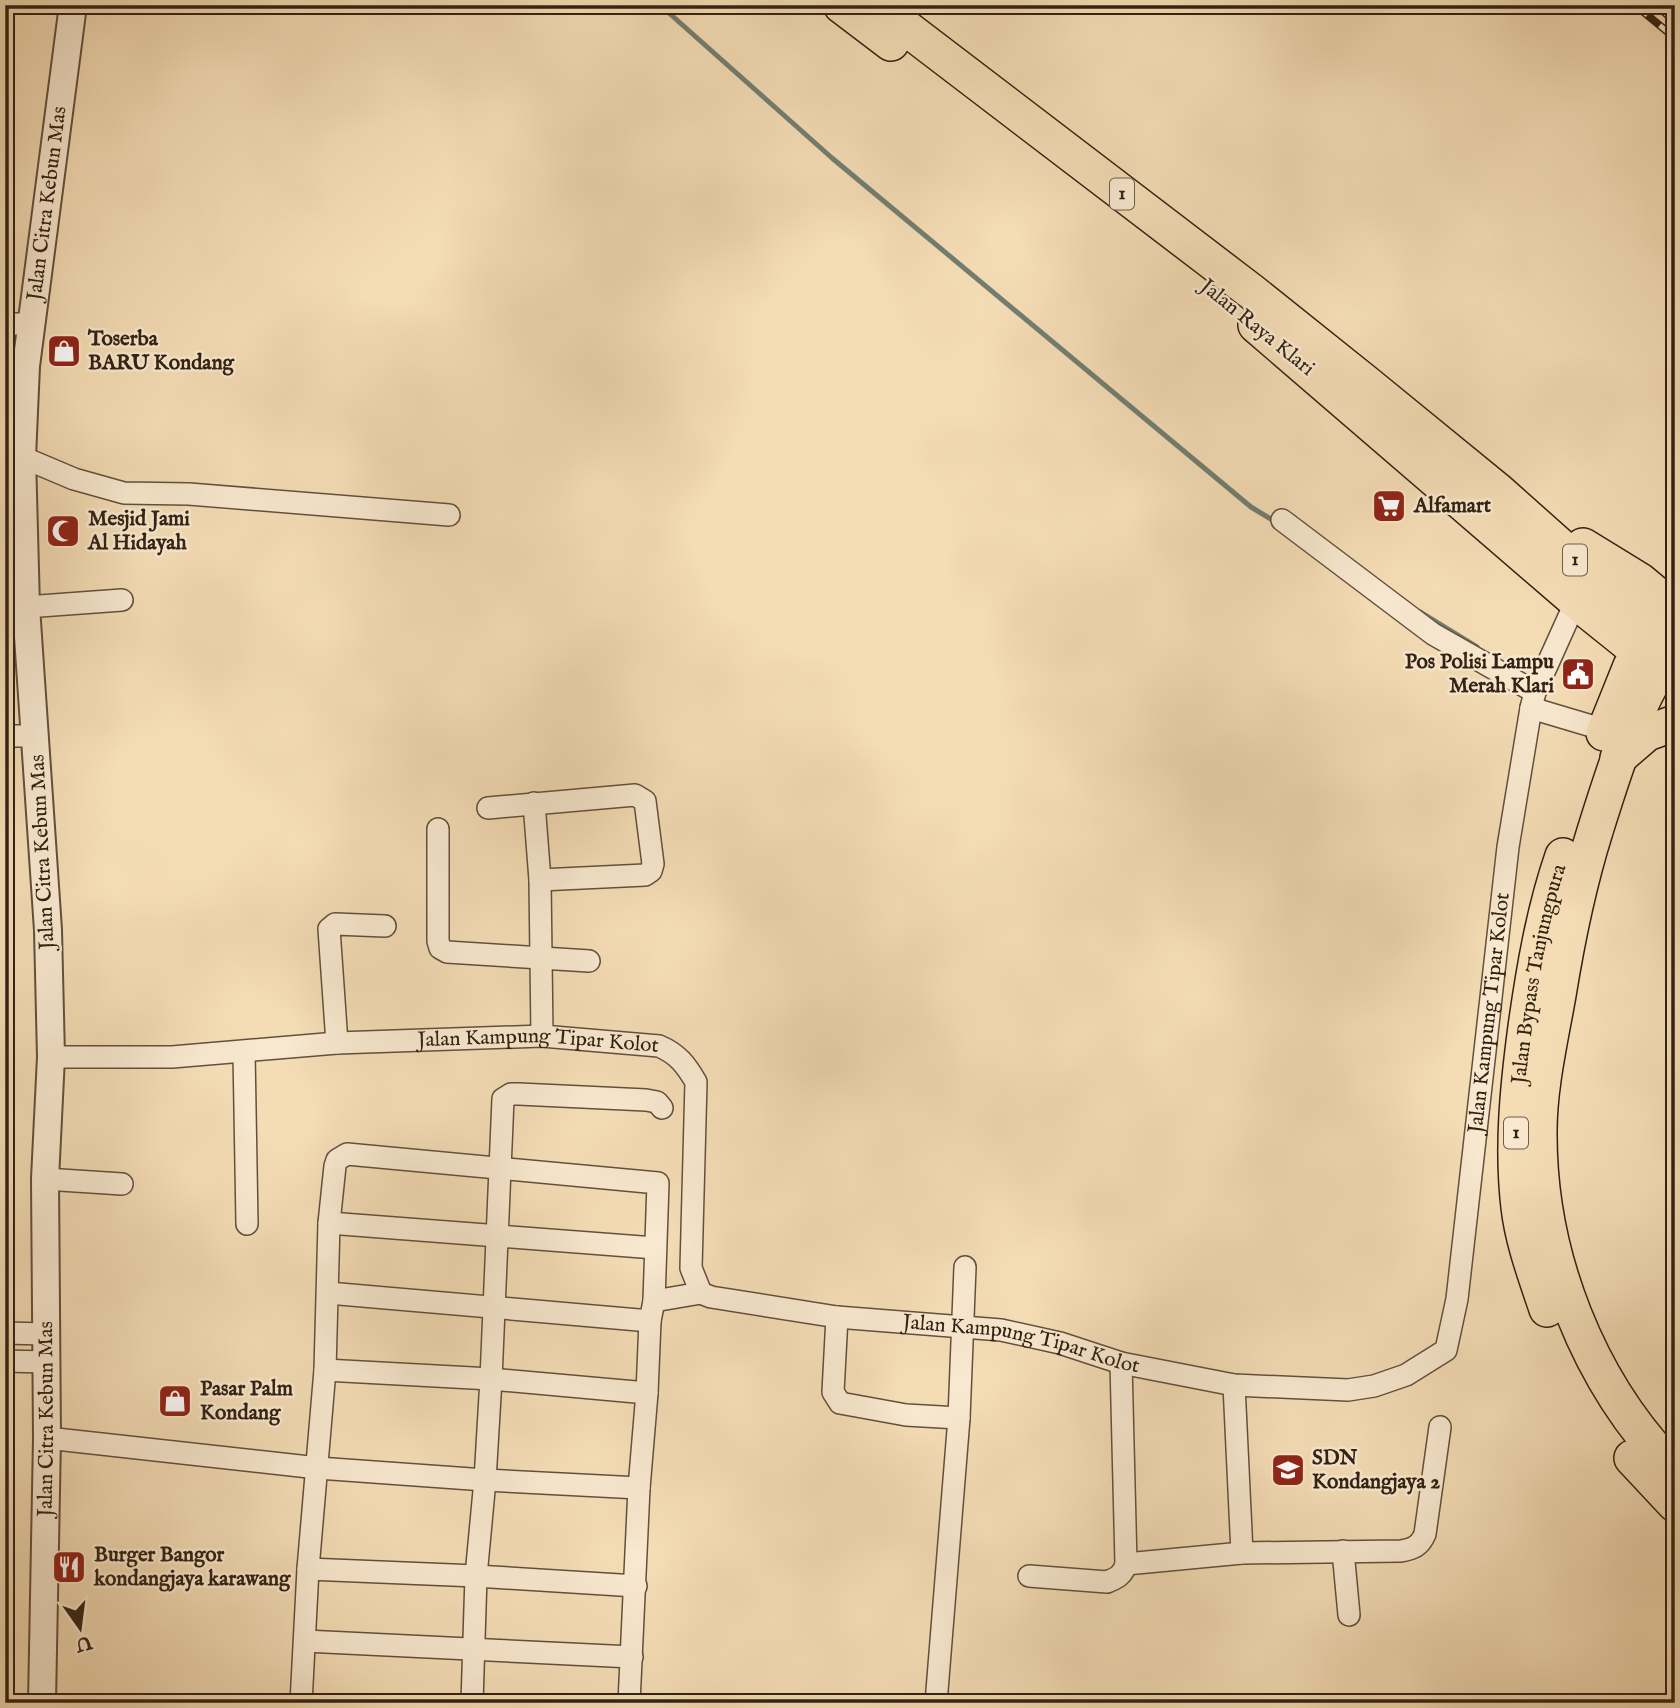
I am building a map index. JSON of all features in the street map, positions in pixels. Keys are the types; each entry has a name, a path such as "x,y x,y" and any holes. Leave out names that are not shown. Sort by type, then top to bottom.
{"highway":[{"name":"Jalan Raya Klari","path":"841,5 1266,333 1582,606 1659,641"},
{"name":"Jalan Raya Klari","path":"876,5 1252,292 1498,491 1659,641"},
{"path":"1582,606 1607,649 1612,683 1612,744 1675,723"},
{"name":"Jalan Bypass Tanjungpura","path":"1659,641 1560,864 1532,983 1517,1104 1516,1148 1519,1209 1548,1314 1596,1406 1633,1460 1675,1504"},
{"name":"Jalan Bypass Tanjungpura","path":"1612,744 1568,936 1543,1088 1539,1130 1541,1167 1557,1262 1581,1336 1622,1407 1659,1455 1675,1471"}],"street":[{"name":"Jalan Citra Kebun Mas","path":"42,1703 47,1438 45,1179 51,1057 48,930 36,736 26,607 14,509 22,457 26,366 18,324 73,5"},
{"path":"22,457 74,479 124,493 189,494 449,514"},
{"path":"1282,520 1433,634 1533,700 1612,744"},
{"path":"26,607 122,600"},
{"name":"Jalan Kampung Tipar Kolot","path":"51,1057 161,1058 337,1043 542,1036 659,1046 673,1052 682,1060 696,1082 691,1268 701,1293 711,1297 837,1317 1000,1330 1060,1343 1121,1363 1234,1385 1348,1390 1374,1385 1406,1375 1446,1350 1457,1299 1508,847 1533,700 1582,606"},
{"path":"5,736 36,736"},
{"path":"488,808 635,795 645,801 653,864 651,871 645,874 540,880"},
{"path":"534,803 540,880 542,1036"},
{"path":"438,828 440,948 447,952 589,961"},
{"path":"337,1043 329,929 335,924 385,926"},
{"path":"244,1052 247,1224"},
{"path":"472,1703 476,1576 491,1379 492,1306 503,1099 511,1094 646,1100 657,1102 662,1108"},
{"path":"301,1703 308,1569 325,1370 329,1223 335,1166 337,1160 347,1154 658,1183 629,1703"},
{"path":"45,1179 122,1184"},
{"path":"329,1223 655,1248"},
{"path":"936,1703 959,1418 965,1267"},
{"path":"328,1293 492,1306 652,1311 701,1293"},
{"path":"837,1317 833,1392 840,1403 906,1415 959,1418"},
{"path":"5,1333 46,1334"},
{"path":"5,1361 46,1362"},
{"path":"1029,1577 1107,1582 1124,1571 1121,1363"},
{"path":"325,1370 491,1379 647,1393"},
{"path":"1234,1385 1242,1553"},
{"path":"1125,1564 1242,1553 1412,1549 1421,1542 1425,1534 1440,1427"},
{"path":"47,1438 318,1468 639,1488"},
{"path":"1343,1551 1349,1615"},
{"path":"308,1569 636,1586"},
{"path":"306,1641 632,1657"}],"waterway":[{"path":"660,5 832,158 1251,507 1274,521"},
{"path":"1420,612 1477,647"}],"railway":[{"path":"1635,5 1675,38"},
{"path":"1655,5 1675,21"}],"place":[{"name":"Toserba BARU Kondang","path":"64,351"},
{"name":"Alfamart","path":"1389,506"},
{"name":"Mesjid Jami Al Hidayah","path":"63,531"},
{"name":"Pos Polisi Lampu Merah Klari","path":"1578,674"},
{"name":"Pasar Palm Kondang","path":"175,1401"},
{"name":"SDN Kondangjaya 2","path":"1288,1470"},
{"name":"Burger Bangor kondangjaya karawang","path":"69,1567"}]}
